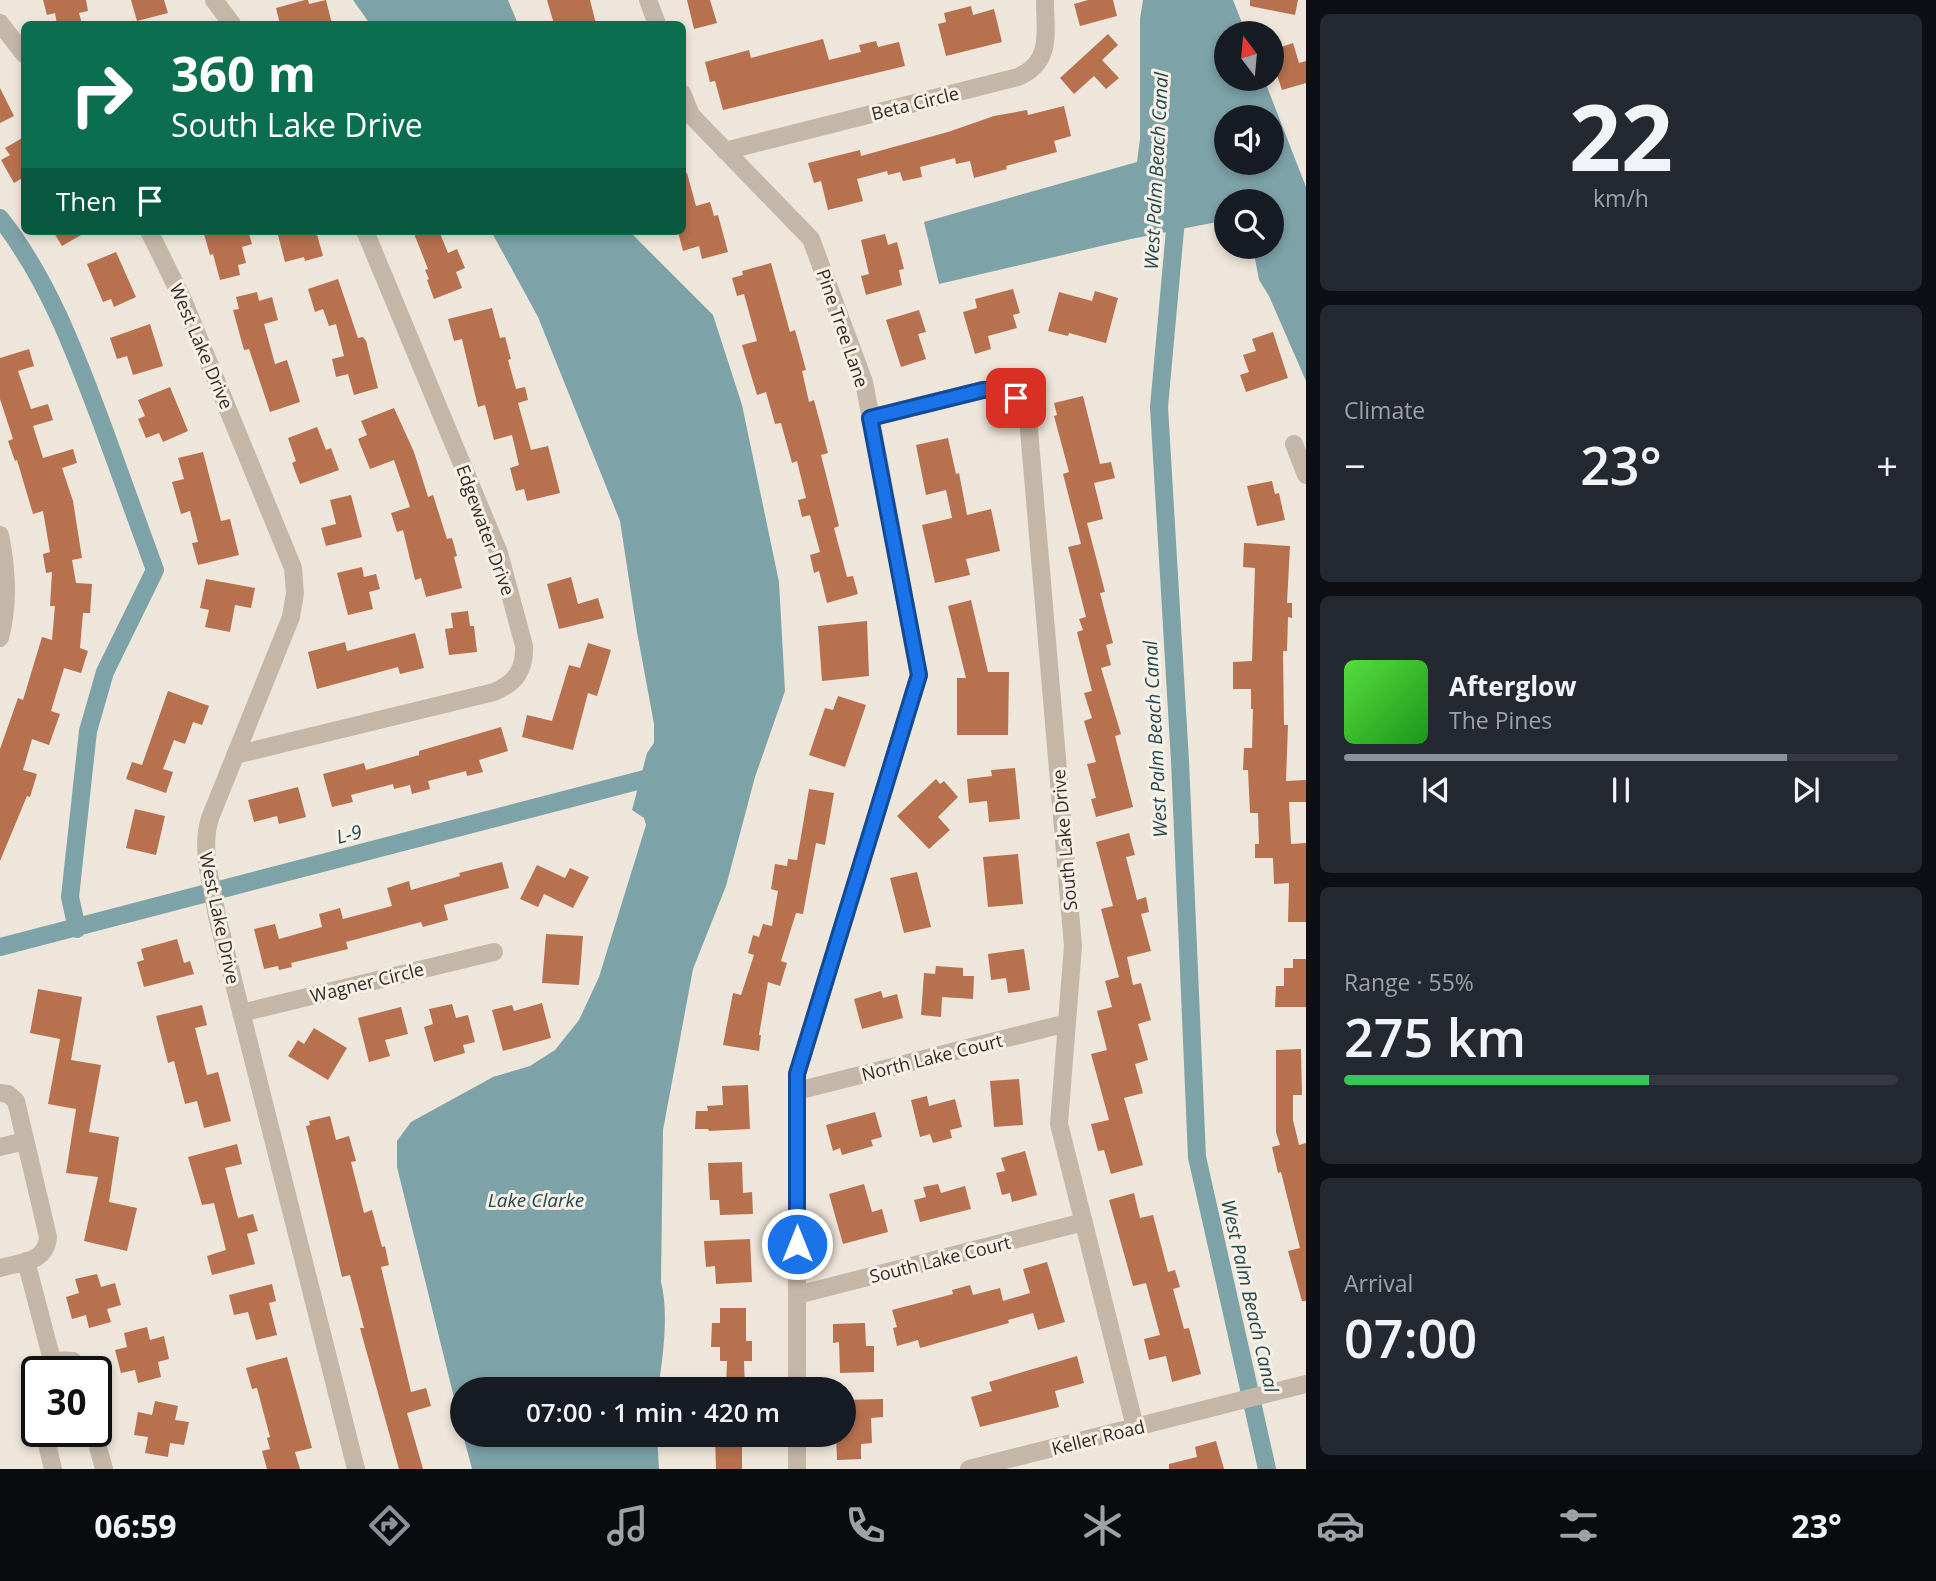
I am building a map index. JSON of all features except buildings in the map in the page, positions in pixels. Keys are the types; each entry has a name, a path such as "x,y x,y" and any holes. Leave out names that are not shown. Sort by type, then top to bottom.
{"street":[{"path":"214,0 230,21"},
{"path":"648,0 656,21"},
{"name":"Beta Circle","path":"725,151 1029,73 1043,55 1046,44 1045,0"},
{"path":"0,23 21,50"},
{"name":"Pine Tree Lane","path":"686,103 691,116 811,239 864,382 919,675 797,1074 797,1377"},
{"name":"West Lake Drive","path":"151,235 183,300 290,557 295,580 294,605 288,628 206,829 205,852 217,916 356,1469"},
{"name":"Edgewater Drive","path":"235,755 494,692 505,688 521,670 524,658 516,611 499,553 367,235"},
{"name":"South Lake Drive","path":"870,418 995,389 1016,398 1024,407 1028,418 1073,946 1059,1124 1135,1427"},
{"path":"1294,444 1306,475"},
{"path":"0,535 6,592 0,638"},
{"name":"Wagner Circle","path":"242,1013 494,952"},
{"name":"North Lake Court","path":"797,1091 1067,1023"},
{"path":"0,1093 8,1094 16,1101 48,1237 47,1248 40,1256 0,1268"},
{"path":"0,1147 25,1141"},
{"name":"South Lake Court","path":"797,1294 1084,1223"},
{"path":"26,1261 41,1356"},
{"name":"Keller Road","path":"969,1469 1306,1384"},
{"path":"47,1447 52,1469"},
{"path":"98,1447 104,1469"},
{"path":"797,1447 797,1469"}],"water":[{"path":"353,0 508,0 517,21 368,21"},
{"path":"1143,0 1233,0 1241,21 1214,21 1214,91 1269,91 1274,105 1214,105 1214,175 1284,175 1284,130 1306,187 1306,381 1269,296 1259,280 1255,259 1284,259 1284,189 1214,189 1214,223 939,284 924,222 1137,162 1140,139 1140,19"},
{"name":"Lake Clarke","path":"493,235 633,235 713,315 742,405 779,582 785,691 755,777 726,886 693,969 663,1130 661,1282 665,1321 660,1377 450,1377 450,1381 397,1167 397,1141 411,1122 493,1077 530,1066 555,1050 579,1020 599,977 646,825 644,818 632,810 647,753 654,743 654,724 620,521 538,317"},
{"path":"466,1447 658,1447 659,1469 472,1469"}],"waterway":[{"name":"West Palm Beach Canal","path":"1177,208 1159,407 1180,761 1197,1157 1267,1469"},
{"path":"0,218 32,266 71,343 155,570 105,672 88,731 70,897 77,929"},
{"name":"L-9","path":"0,947 664,774"}],"route":[{"path":"797,1244 797,1074 919,675 870,418 983,390 995,389 1016,398"}]}
